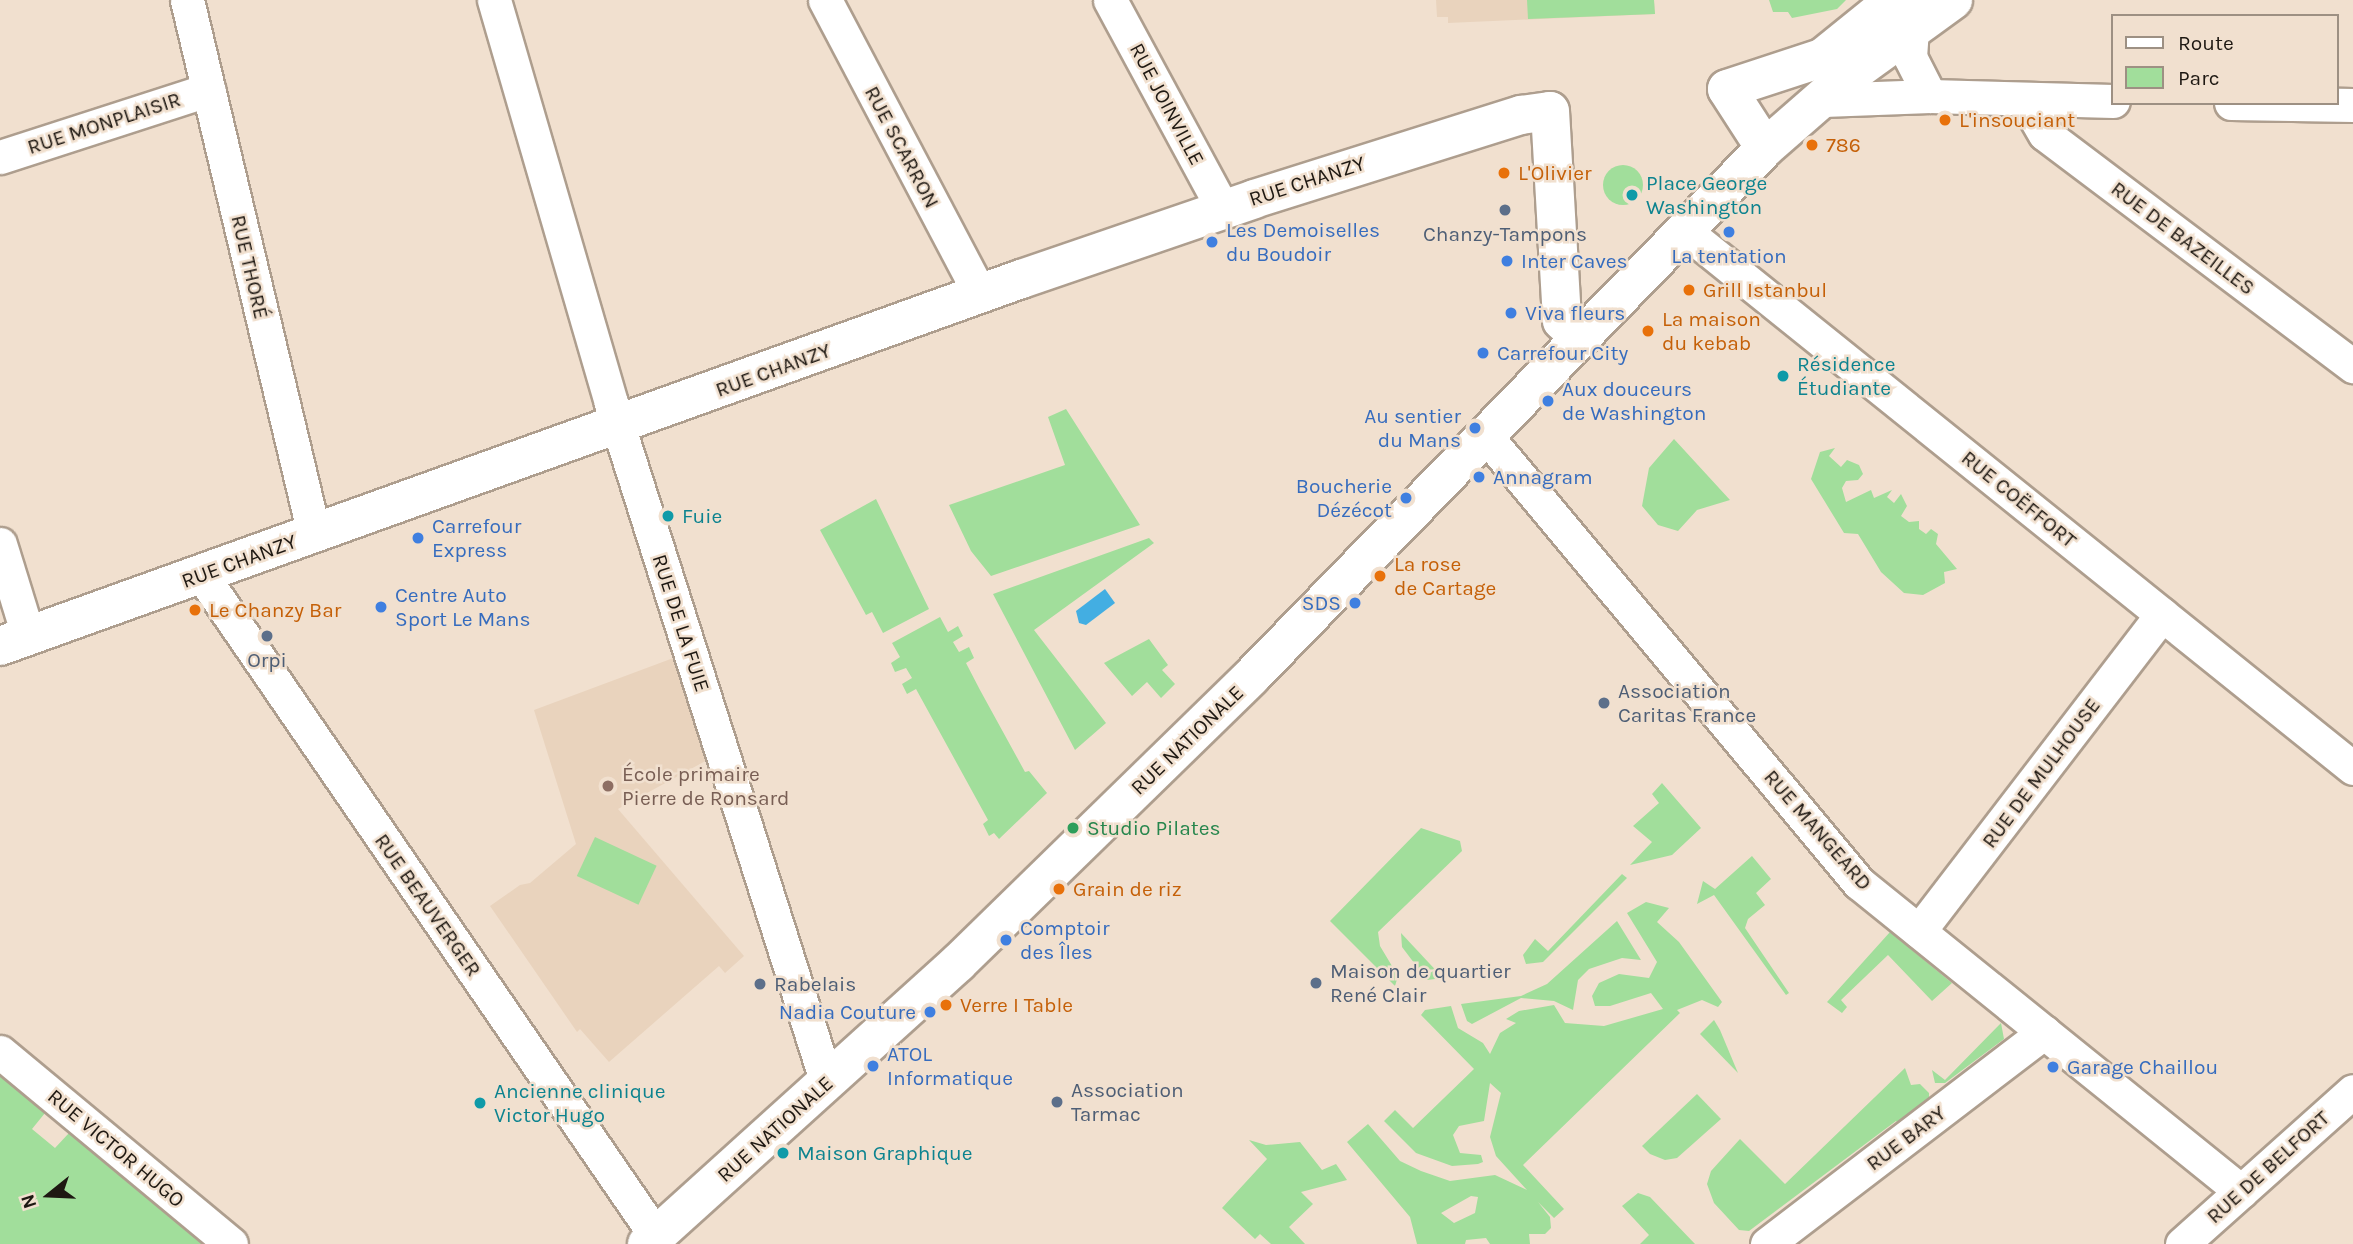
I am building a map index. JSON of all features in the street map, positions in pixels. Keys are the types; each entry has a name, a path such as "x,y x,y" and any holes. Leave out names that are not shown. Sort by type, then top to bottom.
{"main road":[{"path":"1765,148 1727,89 1822,58 1901,10 1953,0"},
{"path":"1581,338 1765,148 1822,100 1901,10"},
{"name":"RUE CHANZY","path":"14,640 1223,209 1449,135 1550,111 1562,321 1581,338"},
{"name":"RUE NATIONALE","path":"651,1240 964,957 1251,677 1581,338"}],"street":[{"name":"RUE THORÉ","path":"187,0 314,534"},
{"name":"RUE DE LA FUIE","path":"494,0 618,426 827,1083"},
{"name":"RUE SCARRON","path":"825,0 980,294"},
{"name":"RUE JOINVILLE","path":"1110,0 1223,209"},
{"path":"1901,10 1910,57 1930,96"},
{"name":"RUE MONPLAISIR","path":"0,157 208,90"},
{"path":"1822,100 1930,96 2112,101"},
{"name":"RUE DE BAZEILLES","path":"2025,100 2045,134 2353,366"},
{"name":"RUE COËFFORT","path":"1685,231 2353,768"},
{"name":"RUE MANGEARD","path":"1486,436 1859,883 2241,1191"},
{"path":"0,544 14,640"},
{"name":"RUE BEAUVERGER","path":"201,574 651,1240"},
{"name":"RUE DE MULHOUSE","path":"1919,931 2162,614"},
{"name":"RUE BARY","path":"1767,1244 2044,1032"},
{"name":"RUE VICTOR HUGO","path":"0,1052 231,1244"},
{"name":"RUE DE BELFORT","path":"2182,1244 2353,1091"}],"shaded area":[{"path":"1436,0 1654,0 1655,14 1448,23 1448,17 1437,17"},
{"path":"676,657 709,759 618,809 744,956 725,973 719,966 609,1062 580,1029 577,1032 490,906 520,885 530,883 576,844 534,710"}],"green space":[{"path":"1527,0 1654,0 1655,14 1528,19"},
{"path":"1769,0 1846,0 1837,9 1792,18 1788,12 1773,12"},
{"path":"1623,165 1631,166 1637,171 1642,177 1642,193 1637,199 1631,204 1623,205 1615,204 1609,199 1604,193 1603,185 1604,177 1609,171 1615,166"},
{"path":"1066,409 1140,525 991,576 971,551 949,505 1065,465 1048,417"},
{"path":"1674,439 1730,500 1697,510 1678,531 1658,525 1642,506 1649,468"},
{"path":"1835,448 1829,456 1841,467 1847,460 1859,465 1863,474 1858,480 1846,481 1842,488 1846,502 1871,490 1874,498 1892,490 1887,497 1894,503 1901,494 1907,506 1901,516 1909,522 1919,521 1919,529 1926,534 1931,529 1938,534 1936,544 1957,569 1944,572 1945,583 1923,595 1904,593 1881,572 1858,534 1844,533 1811,479 1820,452"},
{"path":"876,499 929,609 883,633 872,612 866,615 820,530"},
{"path":"1149,538 1154,543 1034,630 1106,723 1075,750 993,594"},
{"path":"940,617 948,632 958,626 963,636 953,642 959,652 969,647 974,658 966,663 980,690 1025,772 1029,771 1047,793 999,839 994,833 989,836 983,824 988,820 916,689 907,694 902,684 912,678 906,668 895,672 891,663 900,657 892,643"},
{"path":"1149,639 1168,665 1162,670 1175,684 1161,698 1147,682 1132,696 1104,663"},
{"path":"1662,783 1701,828 1672,855 1630,865 1652,842 1633,826 1659,803 1652,794"},
{"path":"1421,828 1460,841 1462,851 1378,932 1380,946 1398,976 1395,986 1330,921"},
{"path":"595,837 657,866 638,905 577,876"},
{"path":"1752,856 1771,879 1756,893 1765,905 1748,919 1745,928 1789,993 1786,995 1714,895 1697,904 1703,881 1715,889"},
{"path":"1622,874 1627,878 1543,962 1526,964 1523,955 1535,939 1548,951"},
{"path":"1646,902 1669,908 1657,922 1679,942 1722,1002 1718,1007 1702,1000 1677,1010 1680,1013 1523,1165 1564,1209 1554,1218 1538,1202 1550,1217 1551,1228 1545,1234 1529,1234 1530,1244 1490,1244 1486,1238 1466,1240 1465,1244 1417,1244 1410,1217 1347,1142 1368,1124 1400,1161 1421,1171 1450,1181 1495,1175 1527,1190 1496,1156 1490,1137 1501,1093 1490,1083 1484,1121 1459,1126 1453,1135 1460,1153 1481,1155 1483,1162 1478,1164 1452,1166 1416,1153 1384,1121 1395,1110 1413,1128 1474,1069 1421,1015 1425,1010 1451,1006 1458,1028 1483,1043 1490,1054 1500,1033 1516,1023 1506,1019 1519,1011 1554,1005 1565,1023 1604,1026 1663,1009 1651,993 1610,1006 1595,1006 1592,996 1599,983 1619,974 1649,978 1657,962 1627,913","holes":["1471,1196 1478,1197 1475,1213 1454,1223 1441,1213"]},
{"path":"1617,921 1641,960 1622,958 1589,969 1578,980 1573,1010 1554,1001 1521,998 1472,1024 1467,1021 1461,1004 1521,996 1547,984"},
{"path":"1890,932 1952,983 1932,1001 1888,955 1841,1000 1847,1007 1842,1013 1827,1002"},
{"path":"1401,933 1443,978 1427,980 1402,947"},
{"path":"1714,1020 1720,1030 1738,1073 1700,1034"},
{"path":"2001,1023 2004,1039 1945,1083 1935,1083 1932,1070 1945,1080"},
{"path":"1905,1068 1911,1085 1920,1084 1929,1093 1929,1101 1901,1126 1896,1121 1749,1231 1739,1230 1714,1203 1707,1184 1711,1171 1740,1139 1785,1184"},
{"path":"0,1075 45,1113 32,1129 55,1148 69,1133 203,1244 0,1244"},
{"path":"1697,1094 1721,1119 1677,1158 1665,1160 1650,1154 1642,1146"},
{"path":"1249,1140 1266,1145 1300,1142 1322,1170 1336,1164 1347,1180 1301,1192 1313,1204 1289,1227 1305,1244 1271,1244 1260,1234 1255,1239 1222,1208 1267,1159"},
{"path":"1638,1193 1650,1197 1695,1244 1640,1244 1649,1235 1622,1206"}],"water":[{"path":"1105,589 1115,603 1086,625 1079,623 1076,611"}],"place":[{"name":"L'insouciant","path":"1945,120"},
{"name":"786","path":"1812,145"},
{"name":"L'Olivier","path":"1504,173"},
{"name":"Place George Washington","path":"1632,195"},
{"name":"Chanzy-Tampons","path":"1505,210"},
{"name":"La tentation","path":"1729,232"},
{"name":"Les Demoiselles du Boudoir","path":"1212,242"},
{"name":"Inter Caves","path":"1507,261"},
{"name":"Grill Istanbul","path":"1689,290"},
{"name":"Viva fleurs","path":"1511,313"},
{"name":"La maison du kebab","path":"1648,331"},
{"name":"Carrefour City","path":"1483,353"},
{"name":"Résidence Étudiante","path":"1783,376"},
{"name":"Aux douceurs de Washington","path":"1548,401"},
{"name":"Au sentier du Mans","path":"1475,428"},
{"name":"Annagram","path":"1479,477"},
{"name":"Boucherie Dézécot","path":"1406,498"},
{"name":"Fuie","path":"668,516"},
{"name":"Carrefour Express","path":"418,538"},
{"name":"La rose de Cartage","path":"1380,576"},
{"name":"SDS","path":"1355,603"},
{"name":"Centre Auto Sport Le Mans","path":"381,607"},
{"name":"Le Chanzy Bar","path":"195,610"},
{"name":"Orpi","path":"267,636"},
{"name":"Association Caritas France","path":"1604,703"},
{"name":"École primaire Pierre de Ronsard","path":"608,786"},
{"name":"Studio Pilates","path":"1073,828"},
{"name":"Grain de riz","path":"1059,889"},
{"name":"Comptoir des Îles","path":"1006,940"},
{"name":"Maison de quartier René Clair","path":"1316,983"},
{"name":"Rabelais","path":"760,984"},
{"name":"Verre I Table","path":"946,1005"},
{"name":"Nadia Couture","path":"930,1012"},
{"name":"ATOL Informatique","path":"873,1066"},
{"name":"Garage Chaillou","path":"2053,1067"},
{"name":"Association Tarmac","path":"1057,1102"},
{"name":"Ancienne clinique Victor Hugo","path":"480,1103"},
{"name":"Maison Graphique","path":"783,1153"}]}
